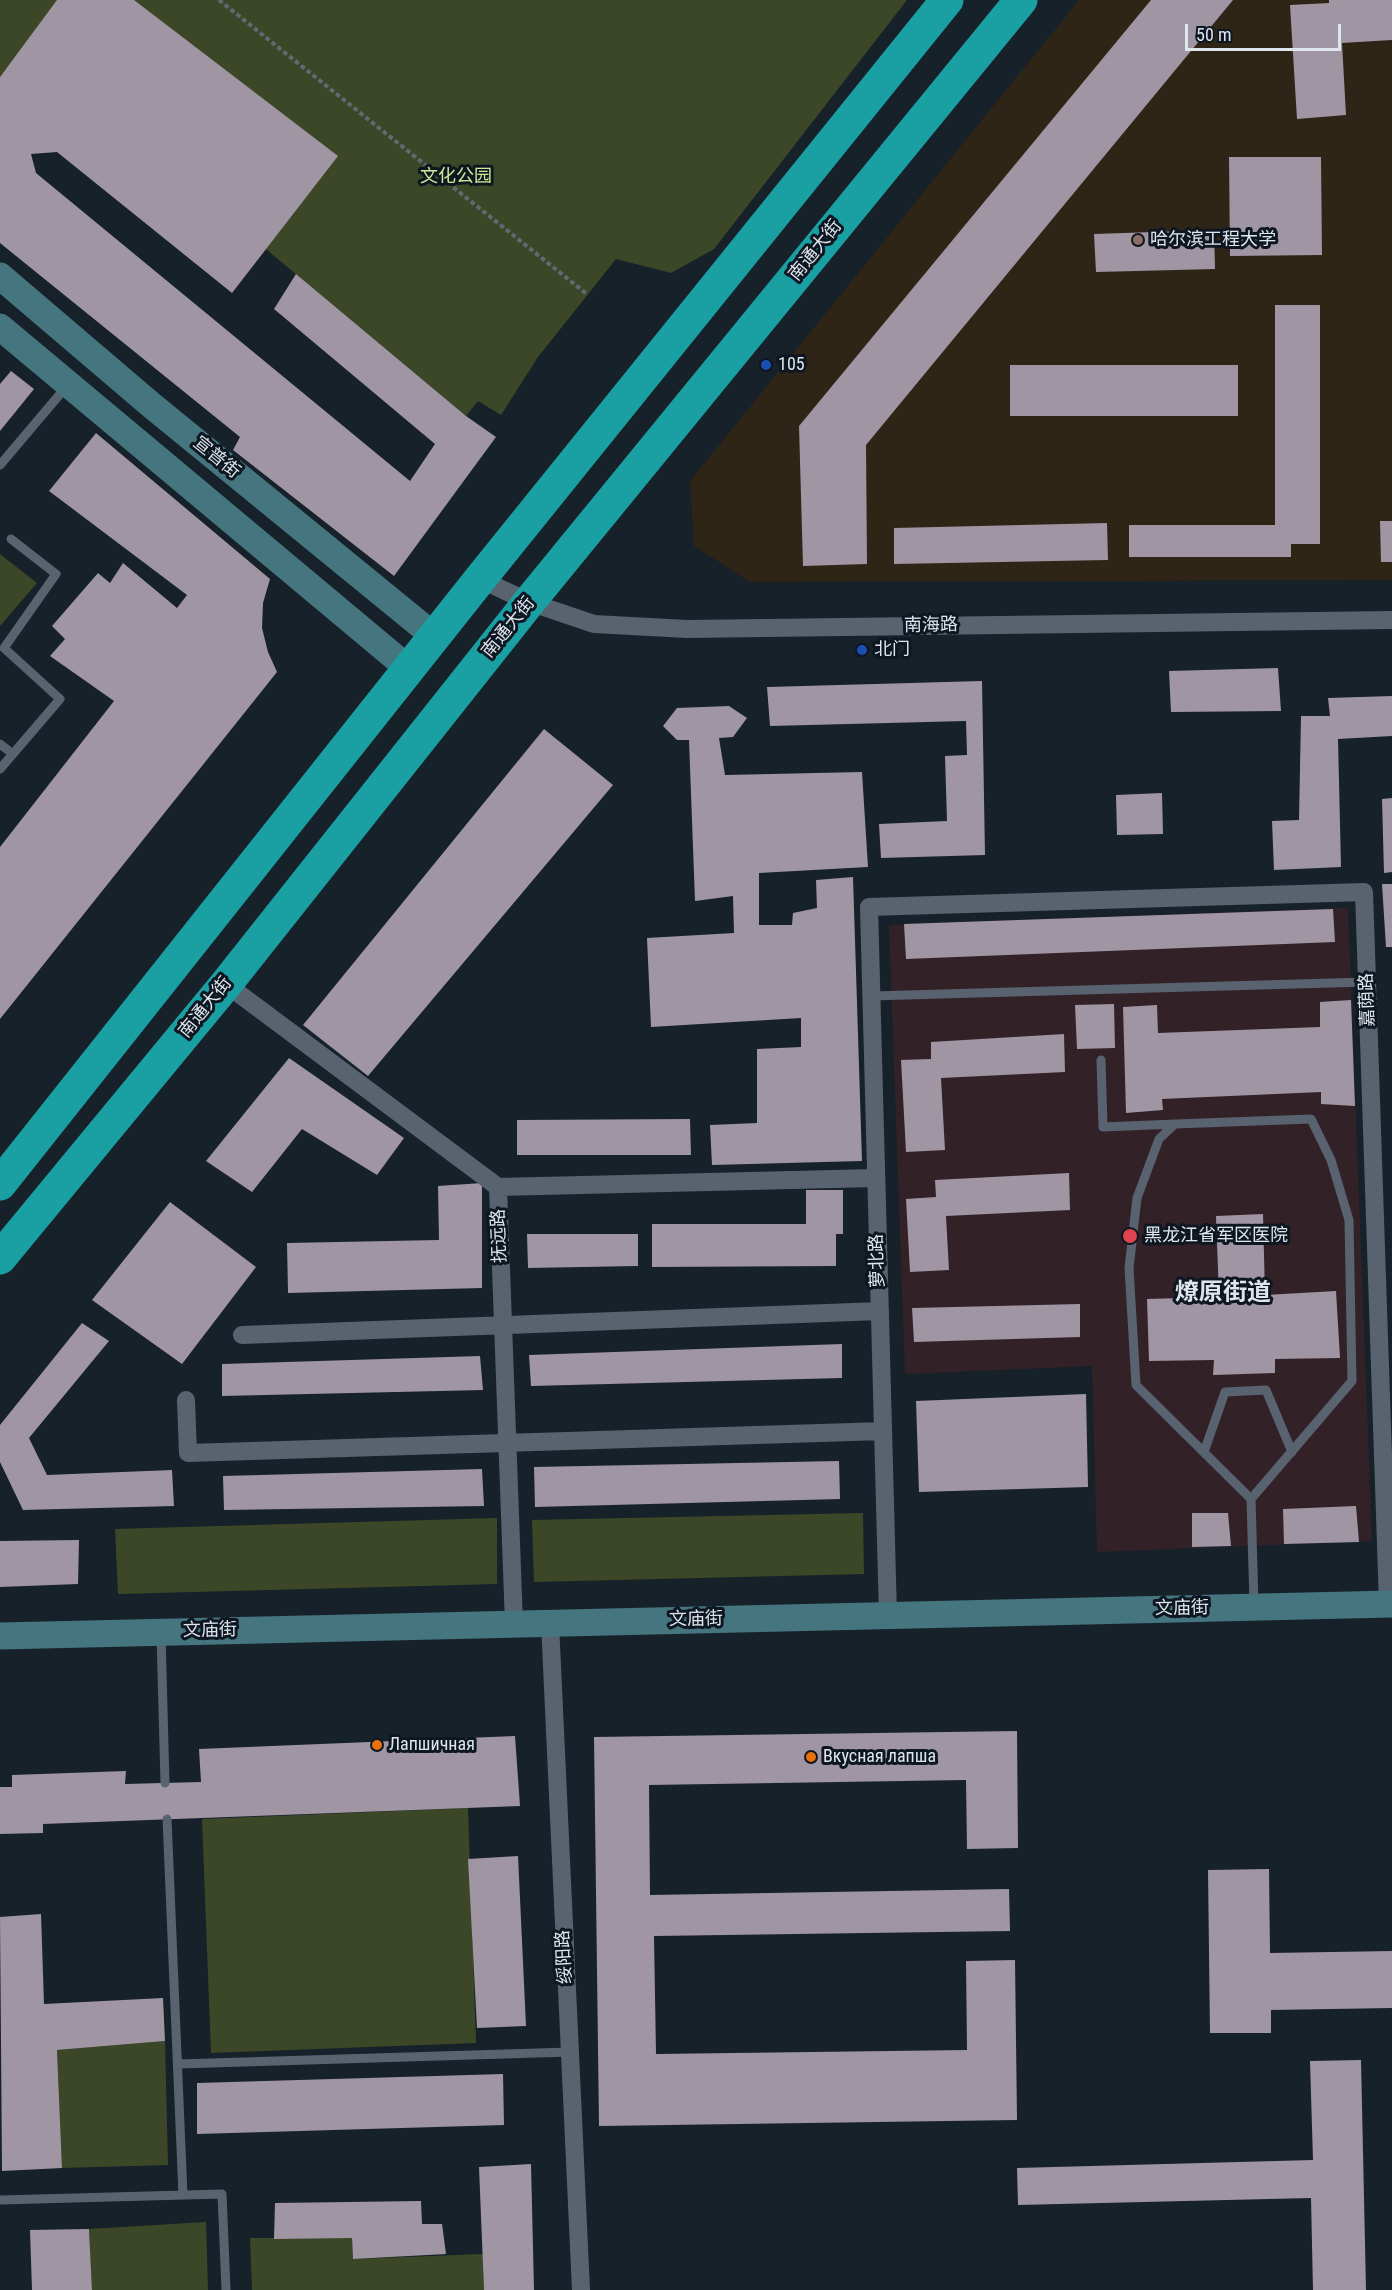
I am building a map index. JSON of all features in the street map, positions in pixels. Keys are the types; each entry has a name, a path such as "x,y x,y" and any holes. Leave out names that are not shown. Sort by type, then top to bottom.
{"highway":[{"path":"0,1184 434,636 947,0"},
{"name":"南通大街","path":"0,1258 226,984 529,602 1020,0"}],"main road":[{"name":"宣普街","path":"0,276 150,404 434,636"},
{"path":"6,336 409,669"},
{"name":"文庙街","path":"0,1636 1390,1604"}],"street":[{"name":"南海路","path":"480,579 529,602 594,624 687,629 1392,620"},
{"name":"嘉荫路","path":"868,907 1364,892 1390,1604"},
{"name":"萝北路","path":"868,907 888,1615"},
{"name":"抚远路","path":"226,984 498,1187 514,1624"},
{"path":"498,1187 876,1179"},
{"path":"242,1335 880,1311"},
{"path":"186,1400 188,1453 883,1431"},
{"name":"绥阳路","path":"550,1623 581,2290"}],"lane":[{"path":"0,465 68,385"},
{"path":"0,769 60,699 4,648 56,574 11,539"},
{"path":"0,744 13,754"},
{"path":"871,996 1367,982"},
{"path":"1101,1060 1103,1127 1311,1119 1331,1160 1349,1221 1353,1381 1251,1499 1254,1607"},
{"path":"1175,1124 1159,1139 1137,1198 1130,1268 1136,1385 1251,1499"},
{"path":"1204,1452 1225,1392 1266,1390 1292,1452"},
{"path":"161,1632 165,1783"},
{"path":"167,1819 183,2195"},
{"path":"178,2064 570,2052"},
{"path":"0,2200 222,2194 226,2290"}],"path":[{"path":"219,0 588,295"}],"shaded area":[{"name":"哈尔滨工程大学","path":"1079,0 1392,0 1392,580 750,582 694,546 690,481"},
{"name":"黑龙江省军区医院","path":"1348,908 1372,1541 1097,1552 1092,1366 905,1374 889,925"}],"green space":[{"name":"文化公园","path":"0,0 907,0 714,249 671,273 616,259 538,357 501,415 478,401 466,416 267,250 15,58 0,77"},
{"path":"0,554 37,583 0,626"},
{"path":"863,1513 864,1574 534,1582 532,1520"},
{"path":"497,1518 497,1584 118,1594 115,1529"},
{"path":"468,1808 476,2043 211,2053 202,1819"},
{"path":"165,2041 168,2165 62,2168 57,2050"},
{"path":"206,2222 208,2290 92,2290 89,2229"},
{"path":"250,2238 352,2238 353,2259 483,2254 484,2290 252,2290"}],"building":[{"path":"57,0 134,0 338,156 232,293 57,152 31,154 36,173 410,481 435,444 274,309 296,274 466,416 496,437 394,576 233,450 240,437 0,243 0,77"},
{"path":"1151,0 1233,0 866,445 867,564 803,566 799,426"},
{"path":"1329,0 1392,0 1392,40 1342,43 1346,115 1297,119 1290,5 1329,3"},
{"path":"1229,157 1321,157 1322,255 1230,256"},
{"path":"1214,230 1215,269 1096,272 1094,234"},
{"path":"1275,305 1320,305 1320,544 1291,544 1291,557 1129,557 1129,525 1275,525"},
{"path":"1010,365 1238,365 1238,416 1010,416"},
{"path":"11,371 34,389 0,431 0,384"},
{"path":"96,433 270,579 263,603 262,628 268,652 277,672 0,1019 0,847 114,701 50,656 65,639 52,626 98,573 110,583 123,563 177,608 187,595 49,491"},
{"path":"1380,521 1392,521 1392,562 1381,562"},
{"path":"1107,523 1108,560 894,564 894,528"},
{"path":"1278,668 1281,711 1171,712 1169,671"},
{"path":"982,681 985,855 881,858 879,824 947,821 945,756 967,755 966,721 770,726 767,687"},
{"path":"1392,696 1392,736 1338,739 1341,867 1274,870 1272,821 1299,820 1301,716 1330,716 1328,698"},
{"path":"729,706 747,718 733,737 719,738 725,775 862,772 868,867 759,873 759,925 792,925 793,913 817,908 816,880 853,877 862,1161 712,1165 710,1125 757,1123 757,1049 801,1047 801,1018 651,1027 647,938 734,933 733,896 695,901 689,740 677,740 663,726 677,708"},
{"path":"544,729 613,785 368,1076 303,1025"},
{"path":"1162,793 1163,834 1117,835 1116,795"},
{"path":"1392,798 1392,872 1384,873 1382,799"},
{"path":"1382,884 1392,884 1392,947 1386,947"},
{"path":"1333,909 1335,942 906,959 904,924"},
{"path":"1351,1000 1355,1106 1321,1104 1321,1092 1162,1099 1163,1110 1126,1113 1123,1007 1157,1005 1158,1033 1320,1027 1320,1002"},
{"path":"1114,1004 1115,1048 1077,1049 1075,1005"},
{"path":"1064,1034 1065,1072 941,1078 945,1150 906,1152 901,1060 931,1059 931,1042"},
{"path":"289,1058 404,1138 377,1175 302,1129 252,1192 206,1161"},
{"path":"690,1119 691,1155 517,1155 517,1120"},
{"path":"1069,1173 1070,1210 946,1216 949,1270 910,1272 906,1199 936,1197 935,1180"},
{"path":"482,1183 482,1288 288,1293 287,1243 439,1240 438,1186"},
{"path":"806,1190 843,1190 843,1234 836,1234 836,1266 652,1267 652,1224 806,1224"},
{"path":"170,1202 256,1267 182,1364 92,1300"},
{"path":"1263,1214 1265,1295 1336,1291 1340,1358 1275,1359 1275,1373 1213,1375 1214,1360 1149,1361 1147,1299 1219,1297 1216,1216"},
{"path":"527,1234 638,1234 638,1266 528,1268"},
{"path":"1080,1304 1080,1337 914,1342 912,1308"},
{"path":"82,1323 109,1341 29,1438 47,1475 172,1470 174,1506 23,1510 0,1462 0,1425"},
{"path":"842,1344 842,1378 531,1386 529,1355"},
{"path":"480,1356 483,1390 222,1396 222,1364"},
{"path":"1086,1394 1088,1487 919,1492 916,1401"},
{"path":"839,1461 840,1499 535,1507 534,1467"},
{"path":"482,1469 484,1506 224,1510 223,1476"},
{"path":"1356,1506 1359,1542 1284,1544 1283,1509"},
{"path":"1192,1513 1228,1513 1231,1546 1192,1547"},
{"path":"79,1540 78,1584 0,1587 0,1541"},
{"path":"1017,1731 1018,1848 967,1849 966,1780 649,1785 650,1895 1009,1889 1010,1931 654,1936 656,2054 967,2050 966,1961 1015,1960 1017,2120 599,2126 594,1737"},
{"path":"515,1736 520,1806 43,1824 43,1833 0,1834 0,1787 12,1787 12,1775 126,1771 125,1784 201,1782 199,1749"},
{"path":"518,1856 526,2026 477,2028 468,1859"},
{"path":"1269,1869 1270,1953 1392,1951 1392,2008 1271,2010 1271,2033 1210,2033 1208,1870"},
{"path":"41,1914 44,2004 163,1998 165,2041 57,2050 62,2168 2,2171 0,1917"},
{"path":"1361,2060 1366,2290 1313,2290 1311,2198 1018,2205 1017,2168 1313,2160 1310,2061"},
{"path":"503,2074 504,2125 197,2134 197,2083"},
{"path":"531,2164 534,2290 484,2290 479,2167"},
{"path":"421,2201 422,2224 442,2224 446,2254 353,2259 352,2238 274,2239 275,2203"},
{"path":"89,2229 92,2290 32,2290 30,2230"}],"place":[{"name":"哈尔滨工程大学","path":"1138,240"},
{"name":"105","path":"766,365"},
{"name":"北门","path":"862,650"},
{"name":"黑龙江省军区医院","path":"1130,1236"},
{"name":"Лапшичная","path":"377,1745"},
{"name":"Вкусная лапша","path":"811,1757"}],"district":[{"name":"燎原街道","path":"1223,1294"}]}
